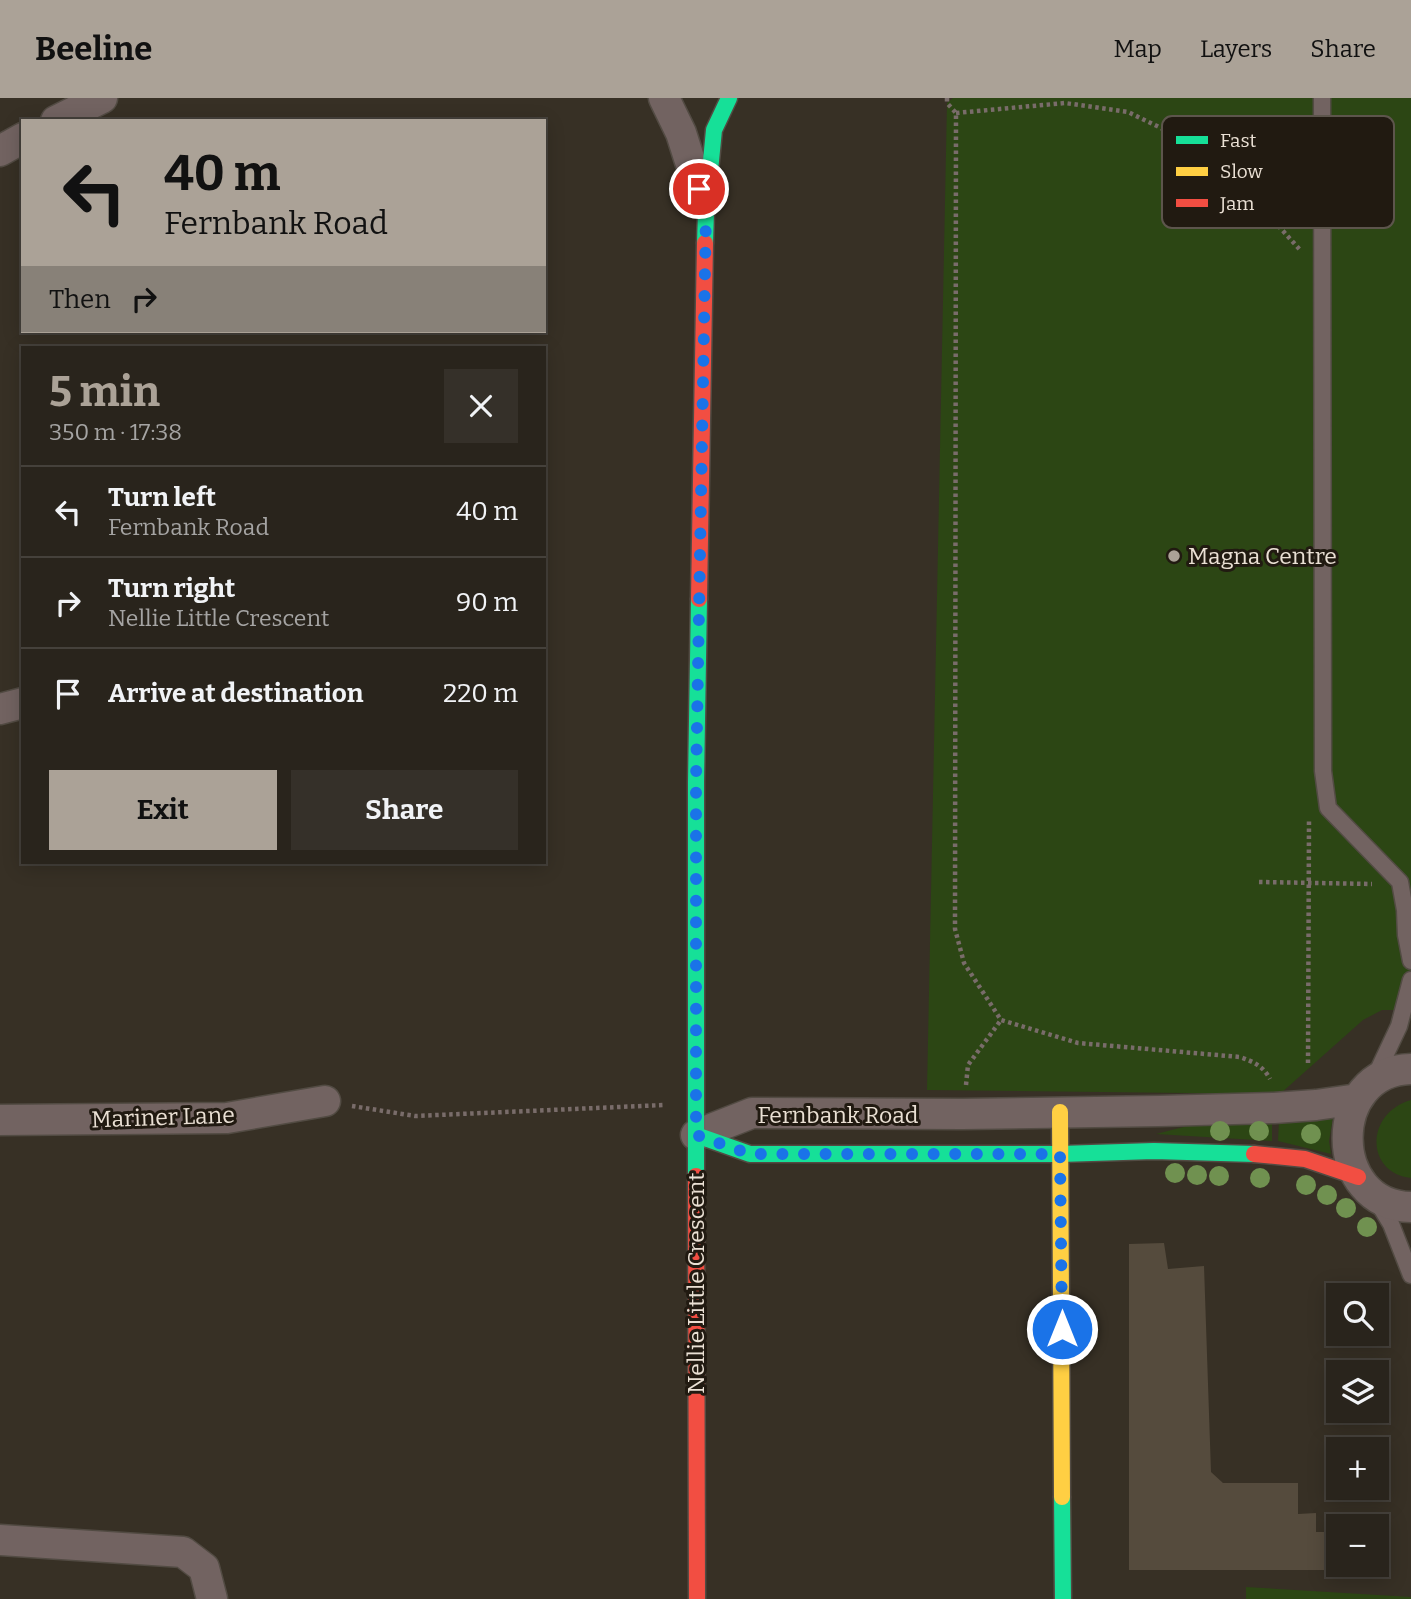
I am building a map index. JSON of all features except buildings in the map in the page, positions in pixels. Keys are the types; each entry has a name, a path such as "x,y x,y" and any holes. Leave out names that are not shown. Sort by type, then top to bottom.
{"street":[{"path":"60,119 103,98"},
{"name":"Nellie Little Crescent","path":"664,98 681,133 706,212"},
{"name":"Nellie Little Crescent","path":"697,1599 696,782 706,212 714,130 729,98"},
{"path":"0,151 21,139"},
{"path":"0,709 21,704"},
{"name":"Fernbank Road","path":"696,1135 752,1113 962,1114 1274,1108 1365,1091 1388,1074 1411,1069"},
{"path":"1365,1091 1349,1117 1346,1138 1349,1158 1365,1185 1388,1202 1411,1207"},
{"name":"Mariner Lane","path":"0,1120 227,1118 325,1101"},
{"path":"1060,1112 1063,1599"},
{"name":"Fernbank Road","path":"696,1135 750,1154 1060,1154 1103,1151 1274,1155 1305,1159 1365,1185"},
{"path":"0,1540 183,1552 204,1568 212,1599"}],"lane":[{"path":"1322,98 1322,116"},
{"path":"1322,228 1323,771 1328,808 1401,882 1411,961"},
{"path":"1365,1091 1399,1026 1411,980"},
{"path":"1365,1185 1391,1224 1411,1275"}],"path":[{"path":"947,98 947,103 956,113 955,929 964,963 1001,1020 1078,1043 1240,1057 1263,1068 1271,1083"},
{"path":"956,113 1065,103 1128,112 1162,128"},
{"path":"1280,228 1301,252"},
{"path":"1308,1063 1309,810"},
{"path":"1259,882 1401,882"},
{"path":"962,1114 968,1065 1001,1020"},
{"path":"325,1101 415,1116 661,1106 696,1089"}],"green space":[{"name":"Magna Centre","path":"953,98 1411,98 1411,1010 1382,1010 1363,1020 1280,1094 927,1090 947,103"},
{"path":"1411,1100 1411,1178 1396,1174 1385,1166 1376,1142 1385,1117 1396,1107"},
{"path":"1333,1117 1329,1141 1331,1154 1278,1141 1279,1121 1312,1121"},
{"path":"1203,1122 1272,1122 1272,1141 1156,1134"},
{"path":"1246,1587 1411,1597 1411,1599 1246,1599"}],"traffic: fast":[{"path":"705,243 714,130 729,98"},
{"path":"696,1176 699,599"},
{"path":"696,1135 750,1154 1060,1154 1154,1151 1254,1154"},
{"path":"1062,1497 1063,1599"}],"traffic: slow":[{"path":"1060,1112 1062,1497"}],"traffic: jam":[{"path":"699,599 705,243"},
{"path":"1254,1154 1305,1159 1358,1177"},
{"path":"696,1176 697,1599"}],"place":[{"name":"Magna Centre","path":"1174,556"}],"route":[{"path":"699,189 706,212 696,782 696,1135 750,1154 1060,1154 1062,1329"}]}
